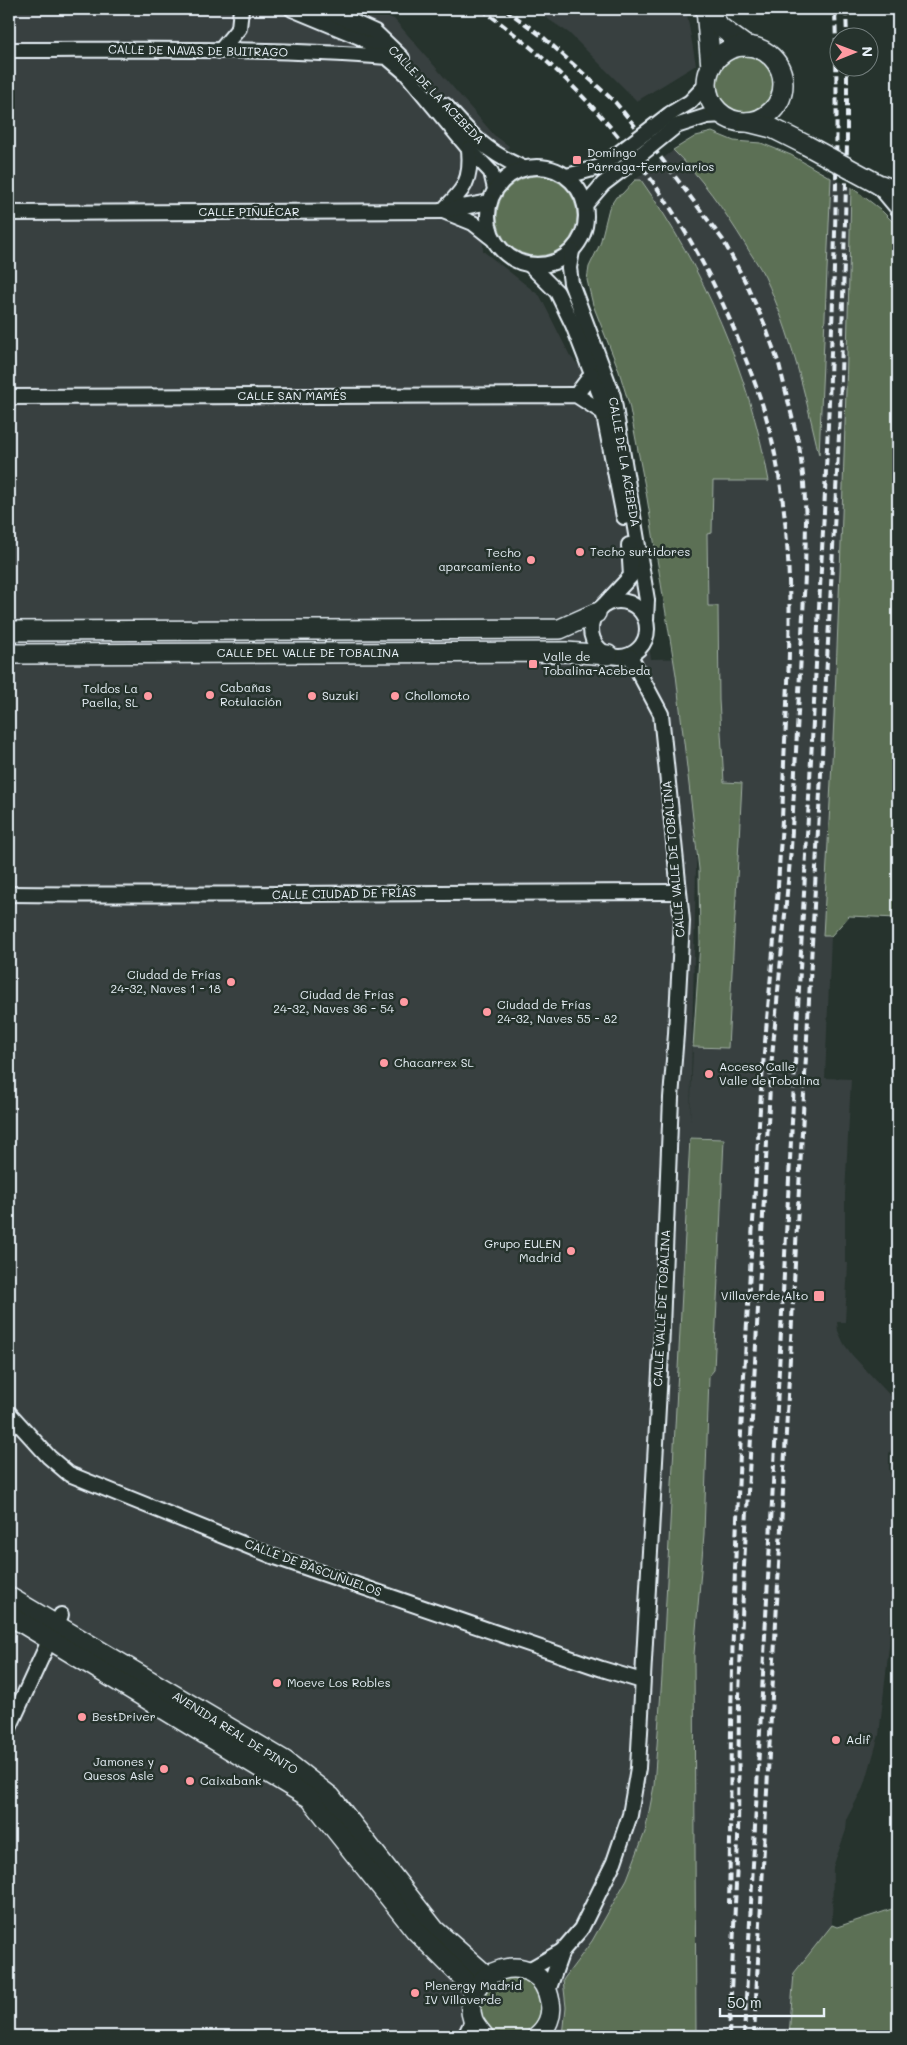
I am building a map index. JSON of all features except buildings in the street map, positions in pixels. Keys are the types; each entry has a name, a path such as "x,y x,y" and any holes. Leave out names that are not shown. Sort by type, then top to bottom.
{"main road":[{"path":"707,9 720,27 746,46"},
{"path":"707,9 711,102 723,116 734,121 748,122 772,128 806,144 878,184 898,191"},
{"path":"709,75 717,58 726,51 736,47 746,46 759,49 770,56 778,66 782,78 782,92 778,104 770,113 759,120 748,122"},
{"path":"778,104 783,118 806,144"},
{"name":"CALLE DEL VALLE DE TOBALINA","path":"9,631 560,628 600,609"},
{"name":"CALLE DEL VALLE DE TOBALINA","path":"9,654 566,652 608,655"},
{"name":"AVENIDA REAL DE PINTO","path":"9,1597 56,1627 286,1761 330,1797 435,1930 481,1983"},
{"name":"AVENIDA REAL DE PINTO","path":"9,1615 56,1627"},
{"path":"484,2036 469,2028 471,2006 481,1983 496,1970 512,1967 527,1971 540,1979 548,1991 551,2004 550,2018 542,2034"}],"street":[{"path":"220,51 239,28 241,9"},
{"name":"CALLE DE LA ACEBEDA","path":"292,9 362,38 388,57 406,73 469,149 491,172 495,189"},
{"name":"CALLE DE LA ACEBEDA","path":"324,9 375,32 412,68 474,139 501,158 523,168"},
{"name":"CALLE DE NAVAS DE BUITRAGO","path":"9,50 339,53 388,57"},
{"path":"585,205 603,184 624,168 673,120 690,102 709,75"},
{"path":"567,176 600,167 673,120 723,116"},
{"name":"CALLE DE LA ACEBEDA","path":"442,211 460,194 467,182 471,167 469,149"},
{"path":"442,211 473,223 492,238 508,256 518,262 530,265 553,263 563,258 572,250 584,229 586,217 582,194 567,176 546,167 523,168 507,176 495,189 489,202 488,220 492,238"},
{"path":"878,184 898,209"},
{"name":"CALLE PIÑUÉCAR","path":"9,213 442,211 489,202"},
{"name":"CALLE DE LA ACEBEDA","path":"572,250 569,268 571,283 613,396 647,600 646,620"},
{"name":"CALLE DE LA ACEBEDA","path":"530,265 558,292 592,374 604,413 631,553 631,576 600,609"},
{"path":"592,374 576,395 604,413"},
{"name":"CALLE SAN MAMÉS","path":"9,397 576,395"},
{"path":"611,602 631,603 642,611 646,620 648,632 643,645 630,656 617,658 608,655 599,649 592,635 591,625 600,609 611,602"},
{"name":"CALLE VALLE DE TOBALINA","path":"527,1971 562,1950 581,1929 614,1862 630,1815 638,1768 661,1353 671,1098 682,921 661,714 630,656"},
{"name":"CALLE CIUDAD DE FRÍAS","path":"9,894 359,895 679,892"},
{"name":"CALLE DE BASCUÑUELOS","path":"9,1413 49,1456 69,1474 275,1557 642,1681"},
{"path":"9,1728 56,1627"},
{"name":"CALLE VALLE DE TOBALINA","path":"548,1991 562,1950"}],"shaded area":[{"path":"9,9 366,9 394,19 494,135 509,146 482,192 483,251 540,296 570,356 609,398 651,659 701,658 690,1123 693,1047 728,1048 733,930 719,700 718,607 702,606 622,194 635,180 683,143 696,136 712,132 734,141 761,143 851,187 879,209 842,877 831,936 825,1078 851,1079 845,1194 845,1263 848,1263 845,1322 837,1322 838,1331 852,1355 898,1404 898,1442 889,1453 889,1471 896,1483 889,1646 879,1735 865,1784 847,1818 846,1830 833,1867 832,1925 794,1973 789,2036 696,2036 694,1654 704,1534 709,1376 714,1370 724,1139 689,1137 670,1930 671,2036 9,2036"},
{"path":"533,9 686,9 696,65 637,101 569,33"}],"green space":[{"path":"745,56 756,58 765,64 771,73 773,84 771,95 765,104 756,110 745,112 734,110 725,104 719,95 717,84 719,73 725,64 734,58"},
{"path":"712,132 734,141 761,143 791,155 831,178 819,455 790,342 765,277 712,195 673,150 696,136"},
{"path":"529,176 545,176 566,187 577,208 577,224 566,245 545,256 529,256 515,250 503,238 497,224 497,208 503,194 515,182"},
{"path":"635,180 641,180 664,214 685,249 721,323 749,401 769,481 713,481 712,533 707,534 708,606 718,606 719,700 724,782 742,783 728,1048 693,1047 700,943 699,869 676,675 646,492 629,404 618,368 593,305 587,280 589,267 600,244 609,208 616,197 622,194"},
{"path":"851,187 880,209 898,227 898,918 849,916 831,936 823,936 840,562"},
{"path":"690,1138 724,1139 714,1370 709,1376 704,1534 694,1654 696,2036 563,2036 566,2007 563,1980 592,1941 627,1879 645,1832 654,1786 662,1677"},
{"path":"898,1907 898,2036 789,2036 794,1973 832,1925 837,1927"},
{"path":"500,1977 520,1977 532,1984 539,1996 540,2017 534,2027 523,2036 495,2036 482,2023 480,1996"}],"railway":[{"path":"481,9 525,43 566,80 604,120 639,162 670,208 698,255 723,304 762,403 778,470 784,509 789,586 789,663 782,824 761,1092 741,1430 732,1667 729,1904"},
{"path":"505,9 543,37 615,102 658,154 723,240 746,283 764,323 779,364 799,445 804,483 806,521 805,576 791,849 771,1068 744,1566 739,1696 738,1840 729,2036"},
{"path":"744,2036 825,493 836,190 835,9"},
{"path":"846,9 847,28"},
{"path":"754,2036 840,416 847,78"}],"place":[{"name":"Domingo Párraga-Ferroviarios","path":"577,160"},
{"name":"Techo surtidores","path":"580,552"},
{"name":"Techo aparcamiento","path":"531,560"},
{"name":"Valle de Tobalina-Acebeda","path":"533,664"},
{"name":"Cabañas Rotulación","path":"210,695"},
{"name":"Toldos La Paella, SL","path":"148,696"},
{"name":"Suzuki","path":"312,696"},
{"name":"Chollomoto","path":"395,696"},
{"name":"Ciudad de Frías 24-32, Naves 1 - 18","path":"231,982"},
{"name":"Ciudad de Frías 24-32, Naves 36 - 54","path":"404,1002"},
{"name":"Ciudad de Frías 24-32, Naves 55 - 82","path":"487,1012"},
{"name":"Chacarrex SL","path":"384,1063"},
{"name":"Acceso Calle Valle de Tobalina","path":"709,1074"},
{"name":"Grupo EULEN Madrid","path":"571,1251"},
{"name":"Villaverde Alto","path":"819,1296"},
{"name":"Moeve Los Robles","path":"277,1683"},
{"name":"BestDriver","path":"82,1717"},
{"name":"Adif","path":"836,1740"},
{"name":"Jamones y Quesos Asle","path":"164,1769"},
{"name":"Caixabank","path":"190,1781"},
{"name":"Plenergy Madrid IV Villaverde","path":"415,1993"}]}
